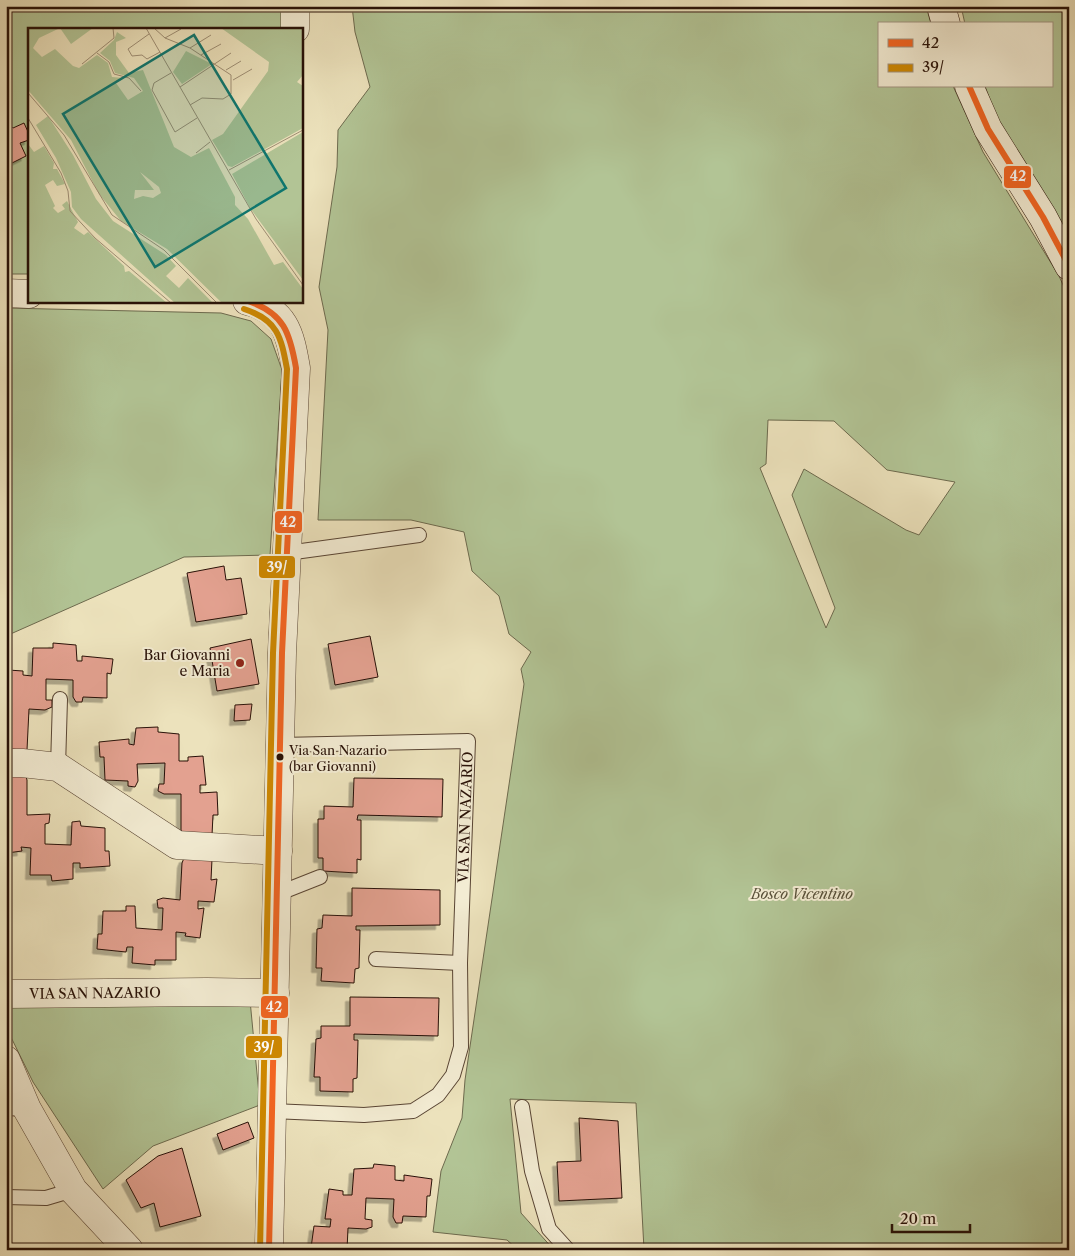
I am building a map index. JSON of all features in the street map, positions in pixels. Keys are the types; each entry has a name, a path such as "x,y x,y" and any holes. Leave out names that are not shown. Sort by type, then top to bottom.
{"street":[{"path":"295,6 295,28"},
{"path":"941,6 945,22"},
{"path":"970,88 988,129 1044,217 1069,266"},
{"path":"6,293 28,294"},
{"path":"251,302 284,310 292,339 296,368 280,745 269,1250"},
{"path":"6,763 22,762 58,767 177,845 278,851"},
{"name":"VIA SAN NAZARIO","path":"6,994 275,993"},
{"path":"6,1060 17,1108 73,1190 129,1250"}],"lane":[{"path":"287,553 418,535"},
{"path":"58,767 60,699"},
{"name":"VIA SAN NAZARIO","path":"272,1111 364,1115 413,1111 438,1096 453,1075 461,1047 460,962 468,741 280,745"},
{"path":"277,894 320,877"},
{"path":"376,959 460,962"},
{"path":"522,1107 532,1170 549,1229 568,1250"},
{"path":"6,1196 46,1198 73,1190"}],"green space":[{"path":"6,6 286,6 286,28 28,28 28,274 6,274"},
{"name":"Bosco Vicentino","path":"352,6 926,6 930,22 878,22 878,88 954,88 983,152 1059,276 1069,298 1069,1250 580,1250 577,1247 644,1249 636,1103 510,1099 521,1213 554,1250 518,1250 507,1240 433,1232 441,1171 462,1118 465,1080 524,684 521,669 531,652 509,634 499,596 472,571 464,532 411,520 318,520 328,330 319,287 337,167 338,130 370,87 355,32","holes":["768,420 834,421 887,470 955,482 919,535 906,530 804,469 792,495 835,608 826,628 760,468 766,464"]},
{"path":"961,6 1069,6 1069,236 999,125 986,88 1052,88 1052,22 965,22"},
{"path":"6,308 221,313 251,321 271,339 282,370 270,555 184,557 6,636"},
{"path":"250,1000 260,1105 153,1146 103,1189 33,1082 6,1027 6,1005"}],"building":[{"path":"24,123 28,132 28,140 20,143 26,156 6,166 6,127 10,125 13,128"},
{"path":"224,566 226,580 241,578 247,614 196,622 187,573"},
{"path":"370,636 378,677 335,685 328,644"},
{"path":"251,639 259,684 217,691 210,648"},
{"path":"53,643 76,645 77,661 82,661 82,656 113,659 111,674 107,673 107,698 83,697 82,702 76,702 73,697 73,680 46,679 46,700 52,700 52,707 45,710 29,709 27,750 6,749 6,707 10,707 11,699 6,699 8,670 23,671 23,675 32,676 33,648 53,648"},
{"path":"252,704 250,720 234,721 235,705"},
{"path":"158,727 158,732 179,734 179,761 188,761 188,757 203,756 206,785 200,785 200,793 217,792 218,815 213,815 212,835 183,835 181,830 181,794 164,794 158,791 159,784 164,784 165,763 137,764 138,781 135,787 128,786 128,781 105,780 104,757 100,757 99,742 129,739 129,744 134,745 136,728"},
{"path":"6,773 25,773 27,780 27,815 50,814 49,823 45,824 45,844 71,845 72,822 80,821 81,826 105,828 105,851 109,851 110,866 80,868 80,863 73,863 73,879 52,881 51,875 30,875 31,848 21,847 22,851 7,853 6,822 9,822 9,816 6,816"},
{"path":"354,778 443,779 442,817 358,815 357,820 361,820 361,860 357,859 357,873 323,871 323,858 318,858 318,819 324,819 324,806 353,807"},
{"path":"184,858 212,859 211,880 217,879 214,902 198,901 198,909 204,908 200,938 185,936 186,933 176,932 176,960 155,960 155,965 132,963 133,947 127,947 126,952 97,949 98,934 102,934 103,911 126,911 126,906 135,906 136,928 162,930 163,908 158,908 157,900 163,898 180,900 182,863"},
{"path":"352,888 440,890 440,925 356,926 356,930 360,930 359,968 355,969 354,983 321,981 322,968 316,968 317,929 322,928 323,915 352,916"},
{"path":"350,997 439,998 438,1036 354,1034 354,1040 358,1040 357,1078 353,1079 353,1092 320,1091 320,1077 314,1077 316,1039 321,1038 321,1026 350,1026"},
{"path":"579,1118 618,1121 622,1198 559,1201 557,1162 581,1161"},
{"path":"248,1122 254,1138 223,1150 217,1134"},
{"path":"182,1148 201,1216 160,1227 154,1203 141,1208 126,1180 158,1156"},
{"path":"374,1164 395,1166 395,1180 404,1181 404,1175 432,1179 430,1196 427,1196 426,1217 403,1216 402,1223 396,1223 393,1217 394,1199 366,1198 365,1219 372,1220 372,1227 366,1229 348,1228 347,1250 318,1250 318,1248 311,1248 314,1226 330,1227 331,1219 325,1219 329,1189 343,1191 343,1195 352,1195 354,1169 373,1168"},
{"path":"477,1247 477,1250 455,1250 455,1248"}],"transit line":[{"name":"42","path":"970,88 988,129 1043,217 1069,266"},
{"name":"42","path":"250,302 270,312 283,326 291,344 296,368 282,653 269,1250"},
{"name":"39/","path":"244,309 255,313 271,324 280,339 287,369 273,653 260,1250"}],"place":[{"name":"Bar Giovanni e Maria","path":"240,663"},
{"name":"Via San Nazario (bar Giovanni)","path":"280,757"}]}
